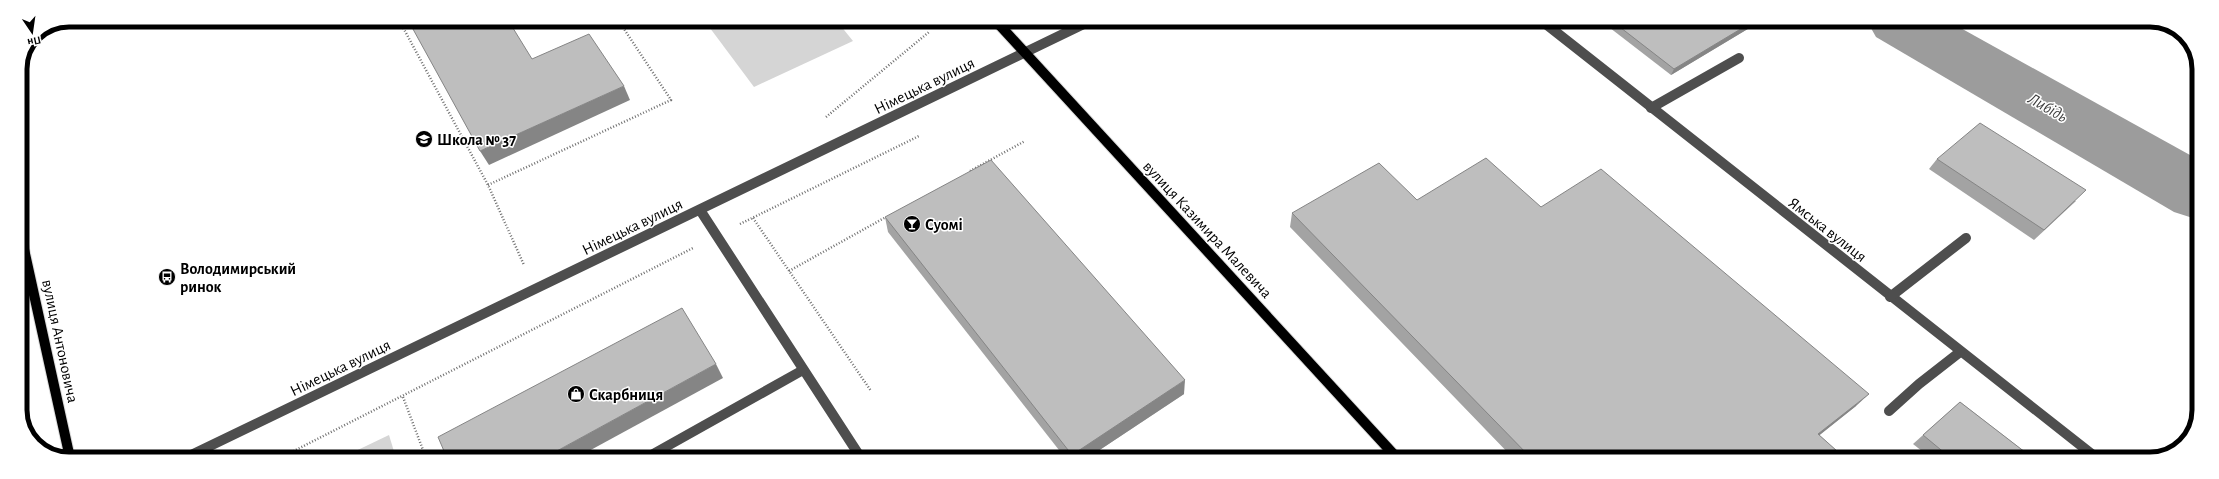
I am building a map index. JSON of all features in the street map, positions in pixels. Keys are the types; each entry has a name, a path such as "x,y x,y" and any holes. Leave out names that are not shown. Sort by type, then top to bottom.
{"main road":[{"name":"вулиця Казимира Малевича","path":"1001,27 1392,452"},
{"name":"вулиця Антоновича","path":"27,263 69,452"}],"street":[{"name":"Німецька вулиця","path":"197,452 1078,27"},
{"name":"Ямська вулиця","path":"1550,27 1890,297 2089,452"},
{"path":"1652,108 1739,58"},
{"path":"700,210 856,452"},
{"path":"1890,297 1966,238"},
{"path":"1889,411 1919,384 1960,352"},
{"path":"657,452 803,370"}],"path":[{"path":"403,27 488,185 536,289"},
{"path":"488,185 672,100 623,27"},
{"path":"824,118 929,32"},
{"path":"292,452 403,397 717,236 924,133"},
{"path":"970,171 1025,141"},
{"path":"788,271 893,214"},
{"path":"753,218 871,390"},
{"path":"403,397 424,452"}],"shaded area":[{"path":"709,27 842,27 853,41 754,87"},
{"path":"389,435 394,452 354,452"}],"building":[{"path":"412,27 512,27 532,59 589,34 624,86 480,151"},
{"path":"1620,27 1744,27 1674,69"},
{"path":"1980,123 2086,190 2044,230 1937,159"},
{"path":"1486,158 1541,207 1601,169 1869,394 1818,434 1838,452 1525,452 1292,213 1379,163 1417,200"},
{"path":"991,160 1185,380 1077,452 1070,452 885,217"},
{"path":"682,308 716,364 555,452 444,452 438,437"},
{"path":"1960,402 2025,452 1944,452 1923,435"}],"waterway":[{"name":"Либідь","path":"1908,27 2192,189"}],"place":[{"name":"Школа № 37","path":"424,139"},
{"name":"Суомі","path":"912,224"},
{"name":"Володимирський ринок","path":"167,277"},
{"name":"Скарбниця","path":"576,394"}]}
